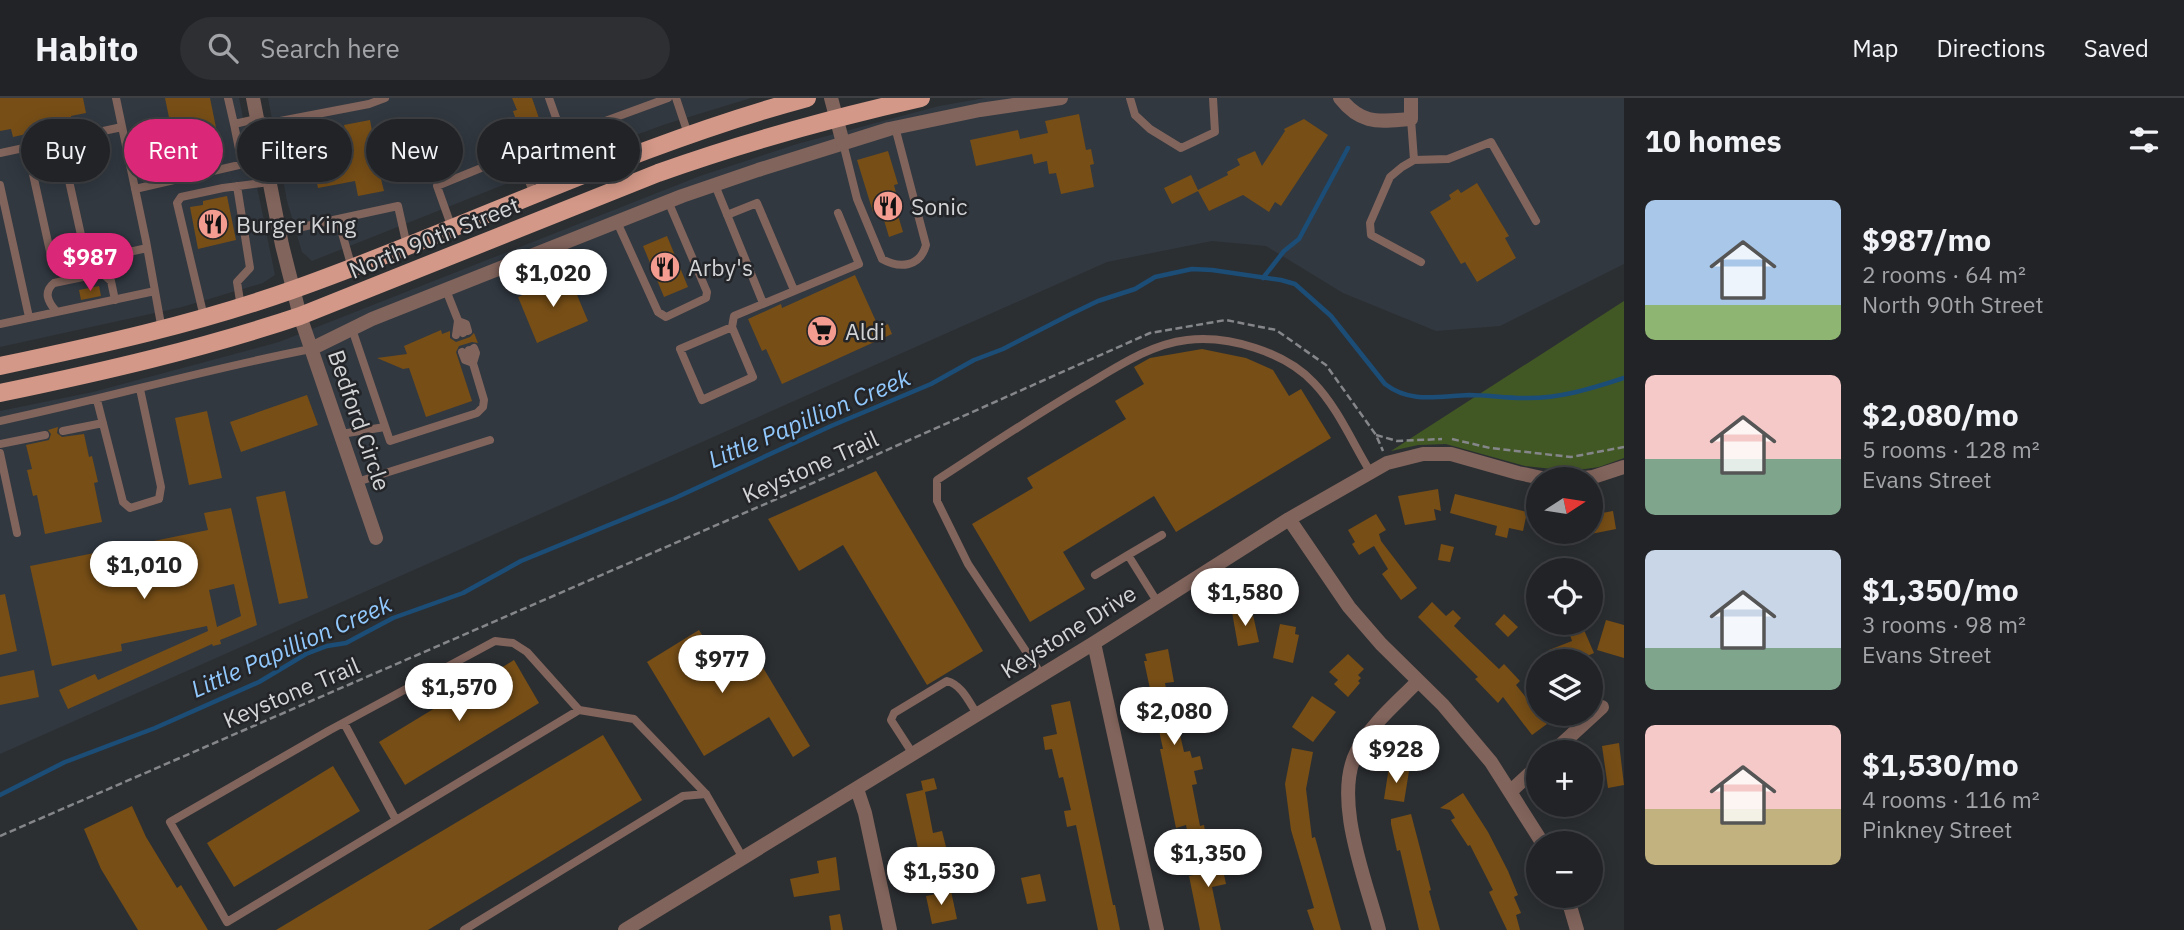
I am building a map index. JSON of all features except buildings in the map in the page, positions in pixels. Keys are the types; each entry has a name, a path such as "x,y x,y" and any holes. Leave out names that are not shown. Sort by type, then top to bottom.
{"main road":[{"name":"North 90th Street","path":"640,153 742,115 807,98"},
{"name":"North 90th Street","path":"0,393 219,342 300,316 717,152 837,118 921,98"},
{"name":"North 90th Street","path":"0,366 162,330 241,308 352,268 564,182"}],"street":[{"name":"Bedford Circle","path":"253,98 257,119"},
{"path":"831,98 843,143"},
{"path":"311,349 446,290 668,201 715,185 895,127 980,110 1061,98"},
{"path":"1340,98 1347,108 1366,119 1412,119 1411,98"},
{"name":"Bedford Circle","path":"270,182 300,316 376,538"},
{"name":"Keystone Drive","path":"625,930 1094,643 1289,519 1371,473 1403,457 1433,453 1466,457 1526,475"},
{"path":"1603,474 1624,467"},
{"path":"1289,519 1349,607 1471,737 1511,791 1535,831"},
{"path":"1094,643 1157,930"},
{"path":"1380,930 1348,811 1348,778 1352,762 1362,743 1418,681"},
{"path":"1566,740 1581,726"},
{"path":"1511,791 1526,777"},
{"path":"857,789 865,813 890,930"},
{"path":"1571,908 1577,930"}],"lane":[{"path":"116,98 162,330"},
{"path":"228,98 237,139"},
{"path":"295,119 369,104 385,98"},
{"path":"549,98 556,119"},
{"path":"608,119 668,98"},
{"path":"676,98 688,134"},
{"path":"1130,98 1135,116 1150,129 1181,148 1215,132 1213,98"},
{"path":"1412,119 1414,160"},
{"path":"110,130 122,127"},
{"path":"843,143 857,199 882,259 900,266 907,265 924,254 926,245 895,127"},
{"path":"1421,262 1371,235 1370,223 1390,177 1414,160 1448,159 1491,142 1536,221"},
{"path":"0,152 21,148"},
{"path":"135,188 237,165"},
{"path":"452,228 437,186 477,170"},
{"path":"35,182 53,265 58,268 147,248"},
{"path":"69,182 87,262"},
{"path":"205,319 177,203 181,197 270,182"},
{"path":"529,182 534,194"},
{"path":"0,185 29,317"},
{"path":"715,185 763,303"},
{"path":"237,186 250,268 237,282 241,308"},
{"path":"617,222 658,312 666,317 706,298 707,292 668,201"},
{"path":"727,215 757,203 794,290"},
{"path":"280,232 398,206 407,246"},
{"path":"732,327 680,349 702,400 753,377 732,327 734,316 859,264 838,213"},
{"path":"338,219 352,268"},
{"path":"56,311 49,303 47,293 54,283 102,273 111,281 115,300"},
{"path":"446,290 458,321 466,324 462,333"},
{"path":"0,324 155,291"},
{"path":"352,329 390,441 477,413 484,407 473,362 465,360 468,350"},
{"path":"1041,674 968,564 937,501 936,489 937,480 1045,409 1157,347 1187,340 1225,341 1272,354 1314,382 1371,473"},
{"path":"0,421 97,400 239,363 311,349"},
{"path":"97,400 123,502 130,508 159,499 161,487 140,389"},
{"path":"63,431 103,423"},
{"path":"341,434 385,427"},
{"path":"0,444 46,435"},
{"path":"357,482 490,440"},
{"path":"0,453 17,533"},
{"path":"1095,575 1162,535"},
{"path":"1128,555 1158,603"},
{"path":"579,710 227,922 170,822 495,641 513,643 527,652 579,710 634,719 706,794 743,858"},
{"path":"913,754 891,720 894,713 947,681 960,688 977,714"},
{"path":"344,723 396,820"},
{"path":"464,930 683,796 706,794"}],"path":[{"name":"Keystone Trail","path":"0,836 766,503 1150,332 1226,320 1276,330 1326,365 1376,435 1396,441 1457,439 1490,448 1571,457 1624,447"}],"shaded area":[{"path":"0,98 239,98 243,119 237,119 237,182 256,182 275,275 263,283 182,307 0,347"},
{"path":"268,98 751,98 640,133 640,119 477,119 477,182 511,182 312,261 302,252 283,182 352,182 352,119 272,119"},
{"path":"985,98 1624,98 1624,264 1500,326 1436,331 1343,293 1266,246 1212,241 1107,262 0,754 0,411 93,392 279,342 700,176 797,144 939,106"}],"green space":[{"path":"1624,301 1624,458 1599,467 1534,467 1446,444 1418,445 1391,451"}],"waterway":[{"path":"1263,278 1284,251 1299,239 1348,148"},
{"name":"Little Papillion Creek","path":"0,795 65,762 155,728 259,682 306,654 327,646 346,643 393,618 463,593 521,561 675,498 831,426 931,384 974,360 1003,349 1098,301 1135,289 1155,277 1192,269 1295,284 1331,316 1385,384 1415,397 1549,397 1624,378"}],"place":[{"name":"Sonic","path":"888,206"},
{"name":"Burger King","path":"213,224"},
{"name":"Arby's","path":"665,267"},
{"name":"Aldi","path":"822,331"}]}
